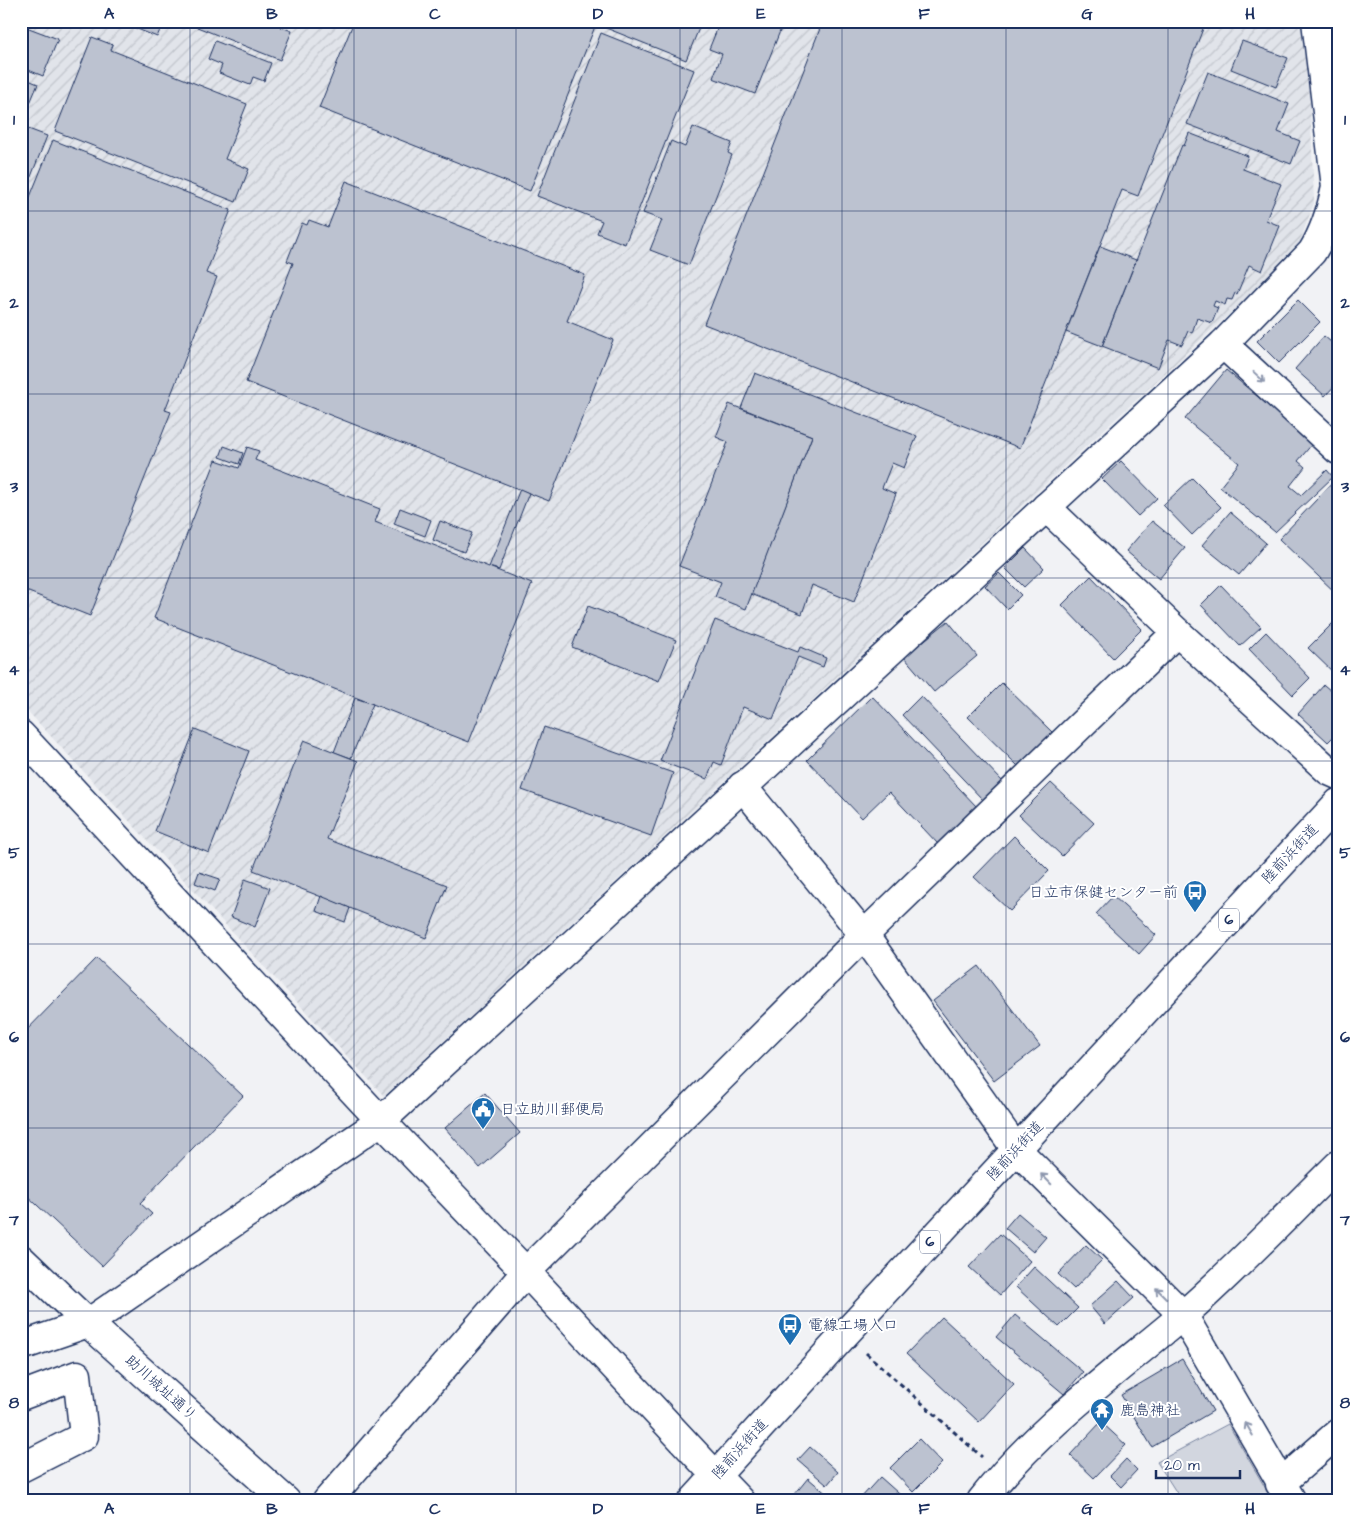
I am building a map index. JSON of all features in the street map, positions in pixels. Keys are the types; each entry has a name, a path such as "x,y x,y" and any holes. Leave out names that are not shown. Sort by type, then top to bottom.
{"main road":[{"path":"21,1346 88,1323 380,1121 1223,344 1312,252 1335,212 1336,186 1316,21"},
{"path":"1223,344 1338,450"},
{"path":"1046,507 1177,632 1329,771 1338,775"},
{"path":"327,1501 526,1272 864,935 1177,632"},
{"path":"21,735 380,1121 526,1272 740,1501"},
{"path":"742,786 864,935 1016,1149 1183,1315 1286,1492 1338,1433"},
{"name":"陸前浜街道","path":"693,1501 845,1334 1338,803"},
{"path":"980,1501 1002,1474 1072,1408 1183,1315 1338,1165"},
{"name":"助川城址通り","path":"21,1259 88,1323 286,1501"},
{"path":"21,1396 77,1375 84,1436 21,1468"}],"path":[{"path":"845,1334 1002,1474 1027,1501"}],"shaded area":[{"path":"21,21 1307,21 1314,203 1296,252 384,1096 21,704"},
{"path":"1228,1424 1273,1501 1182,1501 1157,1462"}],"building":[{"path":"132,21 159,21 163,23 157,37 130,26"},
{"path":"182,21 283,21 281,27 292,31 280,60"},
{"path":"354,21 702,21 686,60 596,24 530,191 319,108"},
{"path":"723,21 784,21 755,94 713,78 722,54 709,49 718,27 721,28"},
{"path":"823,21 1206,21 1138,196 1122,190 1020,448 704,324"},
{"path":"21,25 58,39 43,76 21,67"},
{"path":"601,33 694,70 625,244 597,233 602,221 537,196"},
{"path":"92,37 113,45 111,50 247,104 225,159 249,169 236,202 55,131"},
{"path":"215,41 271,63 264,81 253,77 250,85 219,73 222,65 208,59"},
{"path":"1242,41 1288,58 1276,87 1231,69"},
{"path":"1208,72 1289,104 1278,132 1300,141 1291,164 1187,124"},
{"path":"21,77 38,84 27,110 21,108"},
{"path":"23,127 47,136 21,202 21,132"},
{"path":"693,127 732,143 728,153 732,155 689,265 650,250 662,220 643,213 671,141 685,147"},
{"path":"1189,133 1248,156 1243,169 1281,184 1266,220 1280,226 1262,271 1249,265 1237,294 1235,293 1232,300 1227,299 1225,305 1215,301 1213,306 1218,308 1212,323 1197,318 1192,333 1188,331 1182,345 1169,340 1158,368 1102,346 1182,145 1184,146"},
{"path":"53,140 231,210 206,273 217,277 165,410 171,412 90,616 21,589 21,219"},
{"path":"346,181 585,275 567,321 613,340 549,501 246,382 293,263 287,261 302,223 307,225 309,220 328,227"},
{"path":"1100,246 1136,260 1102,346 1066,332"},
{"path":"1298,300 1320,322 1279,363 1257,341"},
{"path":"1324,336 1338,348 1338,382 1325,396 1295,369"},
{"path":"1226,370 1313,443 1298,461 1305,467 1290,486 1301,495 1327,470 1333,477 1275,532 1220,487 1239,463 1185,419"},
{"path":"755,373 917,436 904,468 892,463 882,488 896,494 854,602 812,585 802,614 751,594 812,436 741,408"},
{"path":"729,404 812,436 746,609 715,597 721,582 679,566 728,442 716,437"},
{"path":"224,446 243,453 239,464 220,457"},
{"path":"247,447 259,451 255,460 380,509 375,522 532,584 469,742 154,618 216,460 239,468"},
{"path":"1121,461 1157,498 1138,516 1102,479"},
{"path":"1338,477 1338,595 1279,539"},
{"path":"1192,478 1221,507 1192,535 1163,505"},
{"path":"520,489 529,493 499,570 489,567"},
{"path":"400,508 431,520 425,536 394,524"},
{"path":"1230,512 1266,543 1239,575 1202,545"},
{"path":"440,521 472,533 464,552 433,540"},
{"path":"1152,521 1185,548 1159,579 1126,551"},
{"path":"1025,548 1044,568 1024,587 1005,568"},
{"path":"999,573 1021,595 1007,609 985,586"},
{"path":"1091,576 1142,629 1113,658 1062,605"},
{"path":"1221,585 1261,627 1240,646 1201,605"},
{"path":"588,606 676,640 659,681 572,647"},
{"path":"1338,618 1338,677 1308,648"},
{"path":"715,620 798,652 800,647 826,658 823,667 798,657 773,719 743,707 721,765 714,762 707,779 660,761"},
{"path":"948,621 977,656 934,692 904,657"},
{"path":"1266,632 1310,678 1293,695 1249,649"},
{"path":"1002,683 1052,732 1018,766 968,717"},
{"path":"1324,685 1338,697 1338,732 1328,742 1298,714"},
{"path":"872,696 977,807 938,844 889,792 862,818 807,760"},
{"path":"921,696 1003,782 983,800 902,715"},
{"path":"355,698 373,704 351,758 334,752"},
{"path":"544,727 673,773 651,836 522,790"},
{"path":"195,729 249,751 209,853 155,831"},
{"path":"304,740 358,761 327,839 447,885 426,938 253,870"},
{"path":"1051,783 1094,823 1062,856 1019,815"},
{"path":"1014,836 1049,871 1010,911 974,877"},
{"path":"199,872 220,879 215,891 195,883"},
{"path":"245,879 270,888 255,927 231,917"},
{"path":"321,896 350,908 345,922 316,911"},
{"path":"1113,896 1156,935 1139,954 1096,914"},
{"path":"97,958 243,1096 140,1203 152,1214 102,1266 21,1190 21,1036"},
{"path":"979,966 1040,1046 994,1081 933,1001"},
{"path":"485,1093 520,1133 480,1168 445,1128"},
{"path":"1018,1213 1046,1237 1033,1252 1005,1228"},
{"path":"1000,1234 1030,1261 1000,1295 969,1267"},
{"path":"1086,1245 1102,1260 1074,1289 1058,1274"},
{"path":"1034,1267 1078,1308 1059,1327 1016,1287"},
{"path":"1118,1281 1134,1298 1105,1324 1090,1306"},
{"path":"1015,1315 1083,1372 1064,1394 996,1337"},
{"path":"942,1317 1014,1384 979,1422 906,1354"},
{"path":"1182,1359 1213,1411 1152,1447 1121,1395"},
{"path":"1101,1422 1126,1445 1094,1478 1070,1455"},
{"path":"919,1439 942,1463 913,1492 890,1468"},
{"path":"810,1447 838,1472 827,1485 798,1460"},
{"path":"1126,1459 1137,1470 1121,1487 1110,1476"},
{"path":"880,1477 907,1501 860,1499"},
{"path":"808,1478 835,1501 803,1501 795,1494"}],"place":[{"name":"日立市保健センター前","path":"1195,913"},
{"name":"日立助川郵便局","path":"483,1130"},
{"name":"電線工場入口","path":"790,1346"},
{"name":"鹿島神社","path":"1102,1431"}]}
